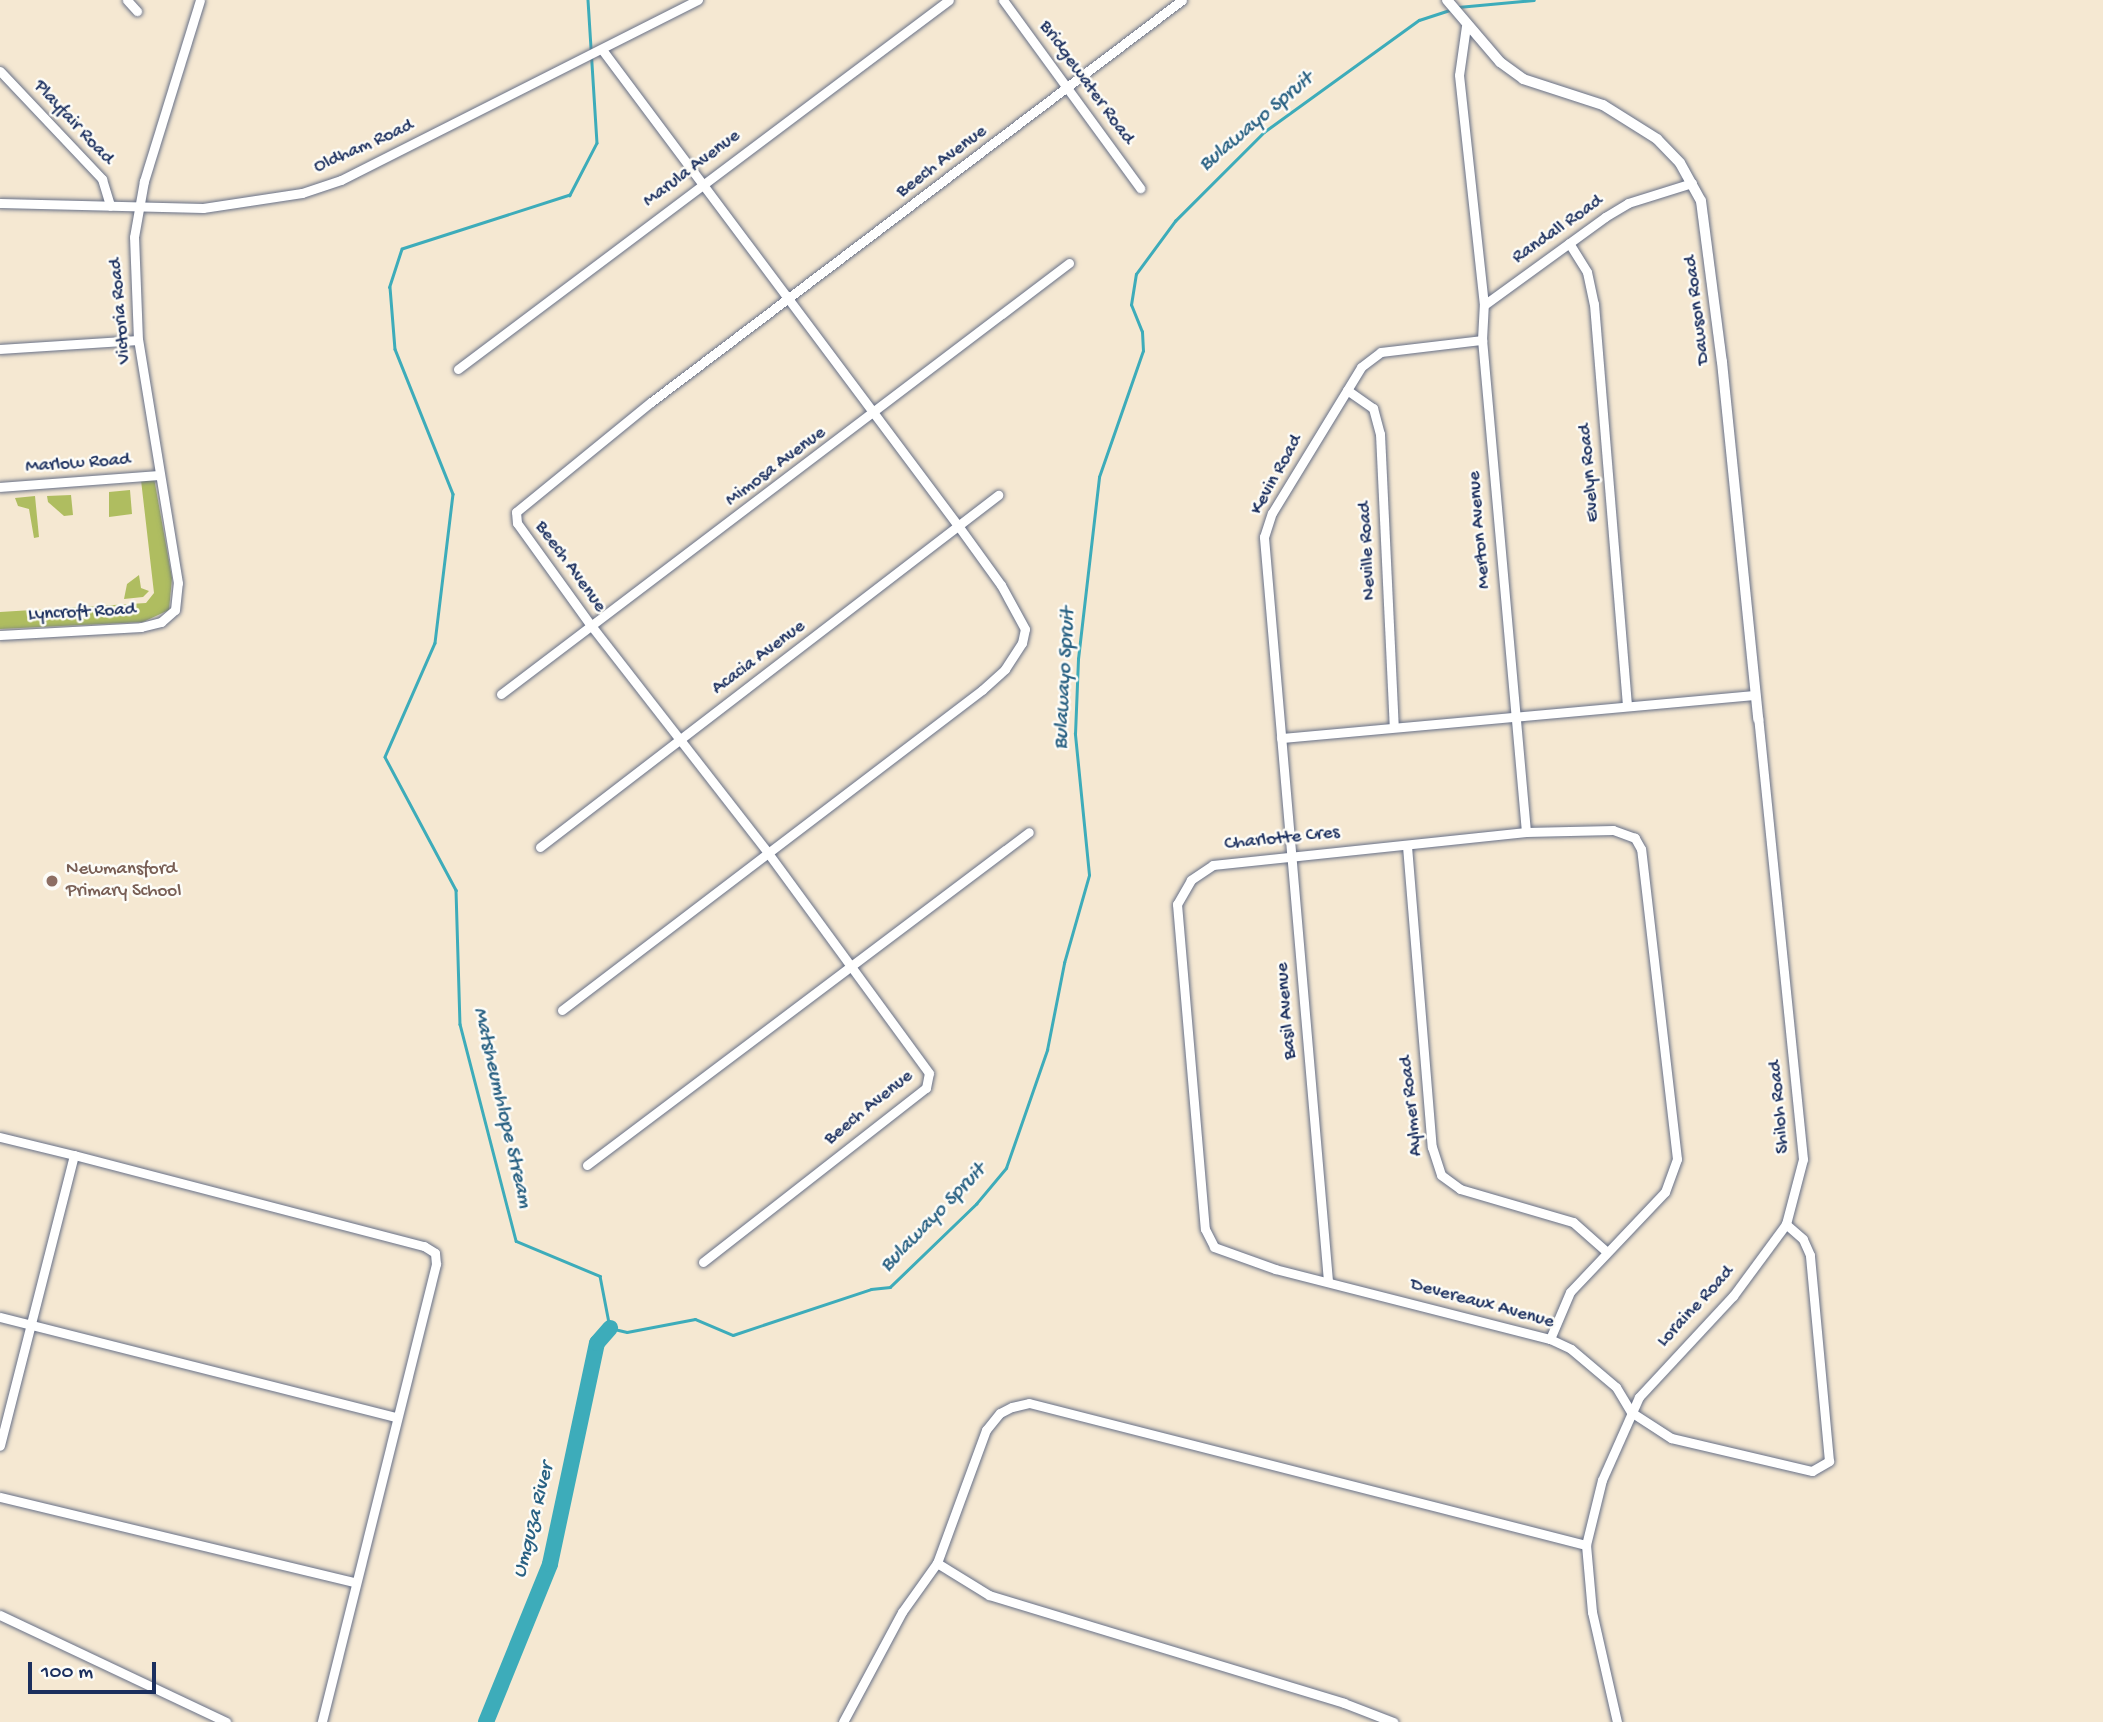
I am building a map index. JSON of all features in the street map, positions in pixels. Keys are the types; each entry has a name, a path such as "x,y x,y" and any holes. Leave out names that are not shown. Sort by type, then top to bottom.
{"street":[{"path":"127,0 137,11"},
{"name":"Victoria Road","path":"178,583 158,475 138,340 133,262 140,206 200,0"},
{"name":"Oldham Road","path":"0,203 232,206 302,193 341,180 600,52 698,0"},
{"name":"Marula Avenue","path":"458,369 949,0"},
{"name":"Bridgewater Road","path":"1003,0 1140,188"},
{"name":"Beech Avenue","path":"702,1262 926,1087 929,1073 769,854 592,627 517,523 519,505 1182,0"},
{"name":"Dawson Road","path":"1447,0 1465,25 1523,79 1603,105 1636,121 1672,155 1692,183 1705,224 1719,334 1758,719"},
{"path":"1465,25 1459,75 1484,305 1482,340"},
{"path":"562,1010 982,690 1005,669 1022,643 1023,620 959,527 790,299 600,52"},
{"name":"Playfair Road","path":"0,71 102,179 110,205"},
{"name":"Randall Road","path":"1484,305 1628,203 1692,183"},
{"name":"Evelyn Road","path":"1569,243 1587,272 1594,304 1627,705"},
{"name":"Mimosa Avenue","path":"501,694 874,415 1069,262"},
{"path":"0,349 138,340"},
{"name":"Kevin Road","path":"1281,738 1264,537 1272,513 1361,367 1381,352 1482,340"},
{"name":"Merton Avenue","path":"1482,340 1514,717"},
{"name":"Neville Road","path":"1347,390 1373,408 1380,435 1394,726"},
{"name":"Marlow Road","path":"0,487 158,475"},
{"name":"Acacia Avenue","path":"540,848 998,495"},
{"name":"Lyncroft Road","path":"0,635 153,625 174,610 178,583"},
{"path":"1281,738 1755,695"},
{"path":"1514,717 1526,832"},
{"name":"Shiloh Road","path":"1758,719 1803,1159 1786,1224"},
{"name":"Basil Avenue","path":"1281,738 1328,1281"},
{"name":"Charlotte Cres","path":"1205,1229 1177,904 1191,880 1213,864 1291,854 1407,846 1526,832 1613,830 1635,838 1642,849 1677,1159 1665,1192 1570,1292 1550,1339"},
{"path":"587,1165 852,969 1028,832"},
{"name":"Aylmer Road","path":"1407,846 1433,1147 1441,1175 1460,1189 1573,1222 1607,1252"},
{"path":"0,1137 431,1248 436,1265 354,1582 322,1722"},
{"path":"0,1446 74,1155"},
{"name":"Loraine Road","path":"1618,1722 1592,1612 1586,1545 1602,1480 1631,1412 1651,1382 1733,1296 1786,1224"},
{"name":"Devereaux Avenue","path":"1205,1229 1219,1251 1550,1339 1572,1349 1616,1387 1631,1412 1671,1438 1812,1471 1829,1461 1810,1255 1803,1239 1786,1224"},
{"path":"0,1317 396,1417"},
{"path":"843,1722 902,1612 937,1563 986,1430 1000,1413 1029,1404 1586,1545"},
{"path":"0,1497 354,1582"},
{"path":"937,1563 989,1595 1344,1703 1393,1722"},
{"path":"0,1615 226,1722"}],"green space":[{"path":"154,478 172,578 169,610 143,622 0,629 0,612 146,603 154,593 141,480"},
{"path":"130,490 132,514 109,517 109,492"},
{"path":"71,495 73,515 64,516 48,502 47,496"},
{"path":"35,496 39,537 34,538 29,509 18,506 15,498"},
{"path":"139,575 141,588 149,591 143,597 124,599 127,584"}],"waterway":[{"name":"Bulawayo Spruit","path":"588,0 597,143 570,195 402,249 390,287 395,349 453,494 435,643 385,757 456,890 460,1024 516,1241 600,1276 610,1328 627,1332 695,1319 733,1335 871,1289 890,1287 976,1204 1006,1168 1047,1050 1064,963 1089,875 1075,734 1078,659 1099,477 1143,351 1142,332 1131,305 1136,274 1175,221 1264,132 1419,20 1452,9"},
{"name":"Bulawayo Spruit","path":"1458,7 1534,0"},
{"name":"Umguza River","path":"486,1722 550,1564 597,1343 610,1328"}],"place":[{"name":"Newmansford Primary School","path":"52,881"}],"water label":[{"name":"Matsheumhlope Stream","path":"501,1108"}]}
